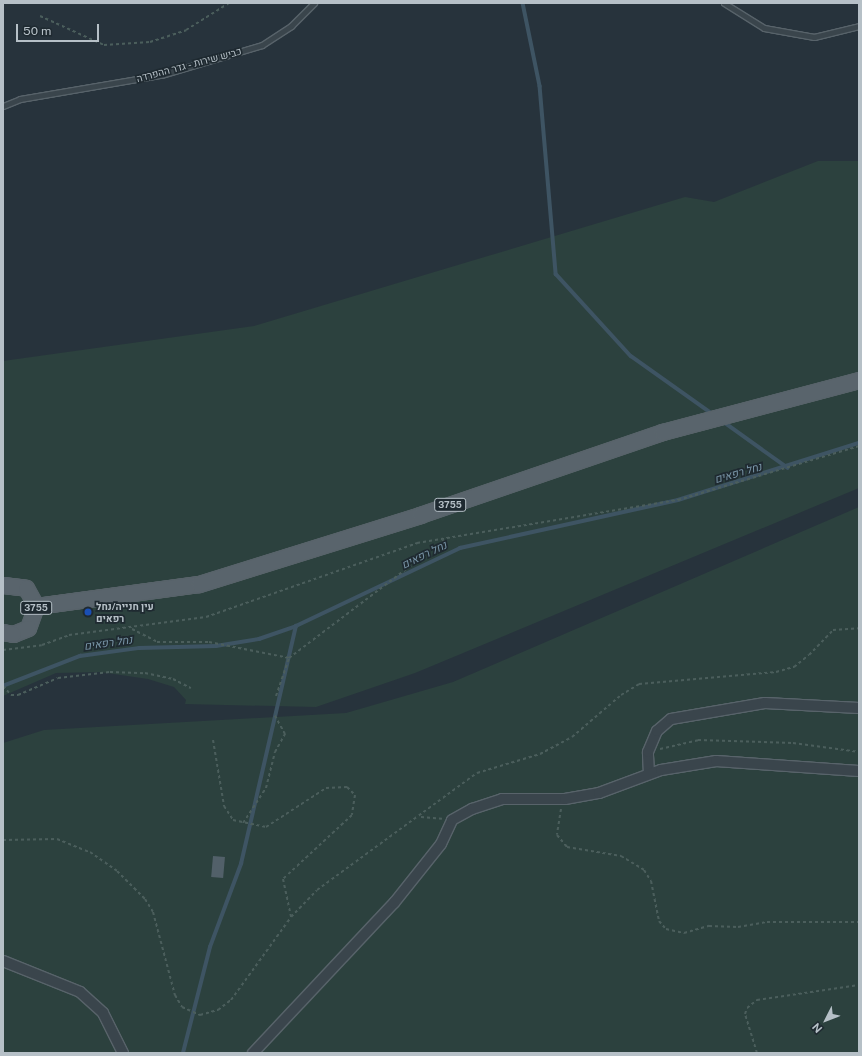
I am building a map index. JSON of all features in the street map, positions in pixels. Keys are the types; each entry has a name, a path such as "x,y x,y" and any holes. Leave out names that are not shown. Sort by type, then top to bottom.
{"main road":[{"name":"3755","path":"36,606 199,584 420,515 662,432 859,380"},
{"name":"3755","path":"3,584 26,588 36,606 28,628 14,634 3,632"}],"street":[{"path":"649,774 648,752 656,731 671,719 765,703 859,708"},
{"path":"253,1053 394,903 441,844 452,820 502,799 565,799 599,794 649,774 716,761 859,771"},
{"path":"3,961 80,992 103,1013 123,1053"}],"lane":[{"name":"כביש שירות - גדר ההפרדה","path":"3,106 20,100 161,75 262,45 291,26 314,3"},
{"path":"724,3 764,28 807,35 859,26"}],"path":[{"path":"40,16 104,45 150,42 186,30 229,3"},
{"path":"3,650 42,646 69,635 132,629 206,617 417,543 678,500 859,446"},
{"path":"276,696 290,658 447,539"},
{"path":"3,840 57,839 90,852 117,871 145,898 153,912 175,995 182,1006 200,1015 218,1010 231,1000 290,917 318,890 421,817 446,792 477,773 540,754 572,737 621,695 639,684 776,672 794,667 809,656 833,630 859,628"},
{"path":"132,629 157,642 209,642 290,658"},
{"path":"3,686 11,695 22,694 58,678 110,672 145,673 173,679 191,688"},
{"path":"243,823 266,788 275,752 285,734 274,714"},
{"path":"213,740 224,806 233,820 266,826 278,822 326,788 347,787 355,795 352,815 283,879 290,917"},
{"path":"648,752 698,740 793,743 859,752"},
{"path":"565,799 557,835 567,847 634,861 650,881 656,912 666,929 684,933 709,926 738,927 767,922 859,922"},
{"path":"421,817 452,820"},
{"path":"757,1053 745,1014 747,1008 757,1000 859,985"}],"green space":[{"path":"818,161 859,161 859,488 415,673 316,707 185,704 186,700 174,687 148,679 100,672 56,673 3,696 3,361 254,326 685,197 714,202"},
{"path":"859,507 859,1053 3,1053 3,743 44,730 346,713 453,682"}],"building":[{"path":"213,856 225,857 223,878 211,877"}],"waterway":[{"path":"523,3 540,86 556,274 631,356 713,414"},
{"path":"721,420 788,468"},
{"name":"נחל רפאים","path":"3,686 80,656 139,648 216,646 259,639 296,626 460,548 678,500 859,443"},
{"path":"183,1053 210,947 241,864 296,626"}],"place":[{"name":"עין חנייה/נחל רפאים","path":"88,612"}]}
